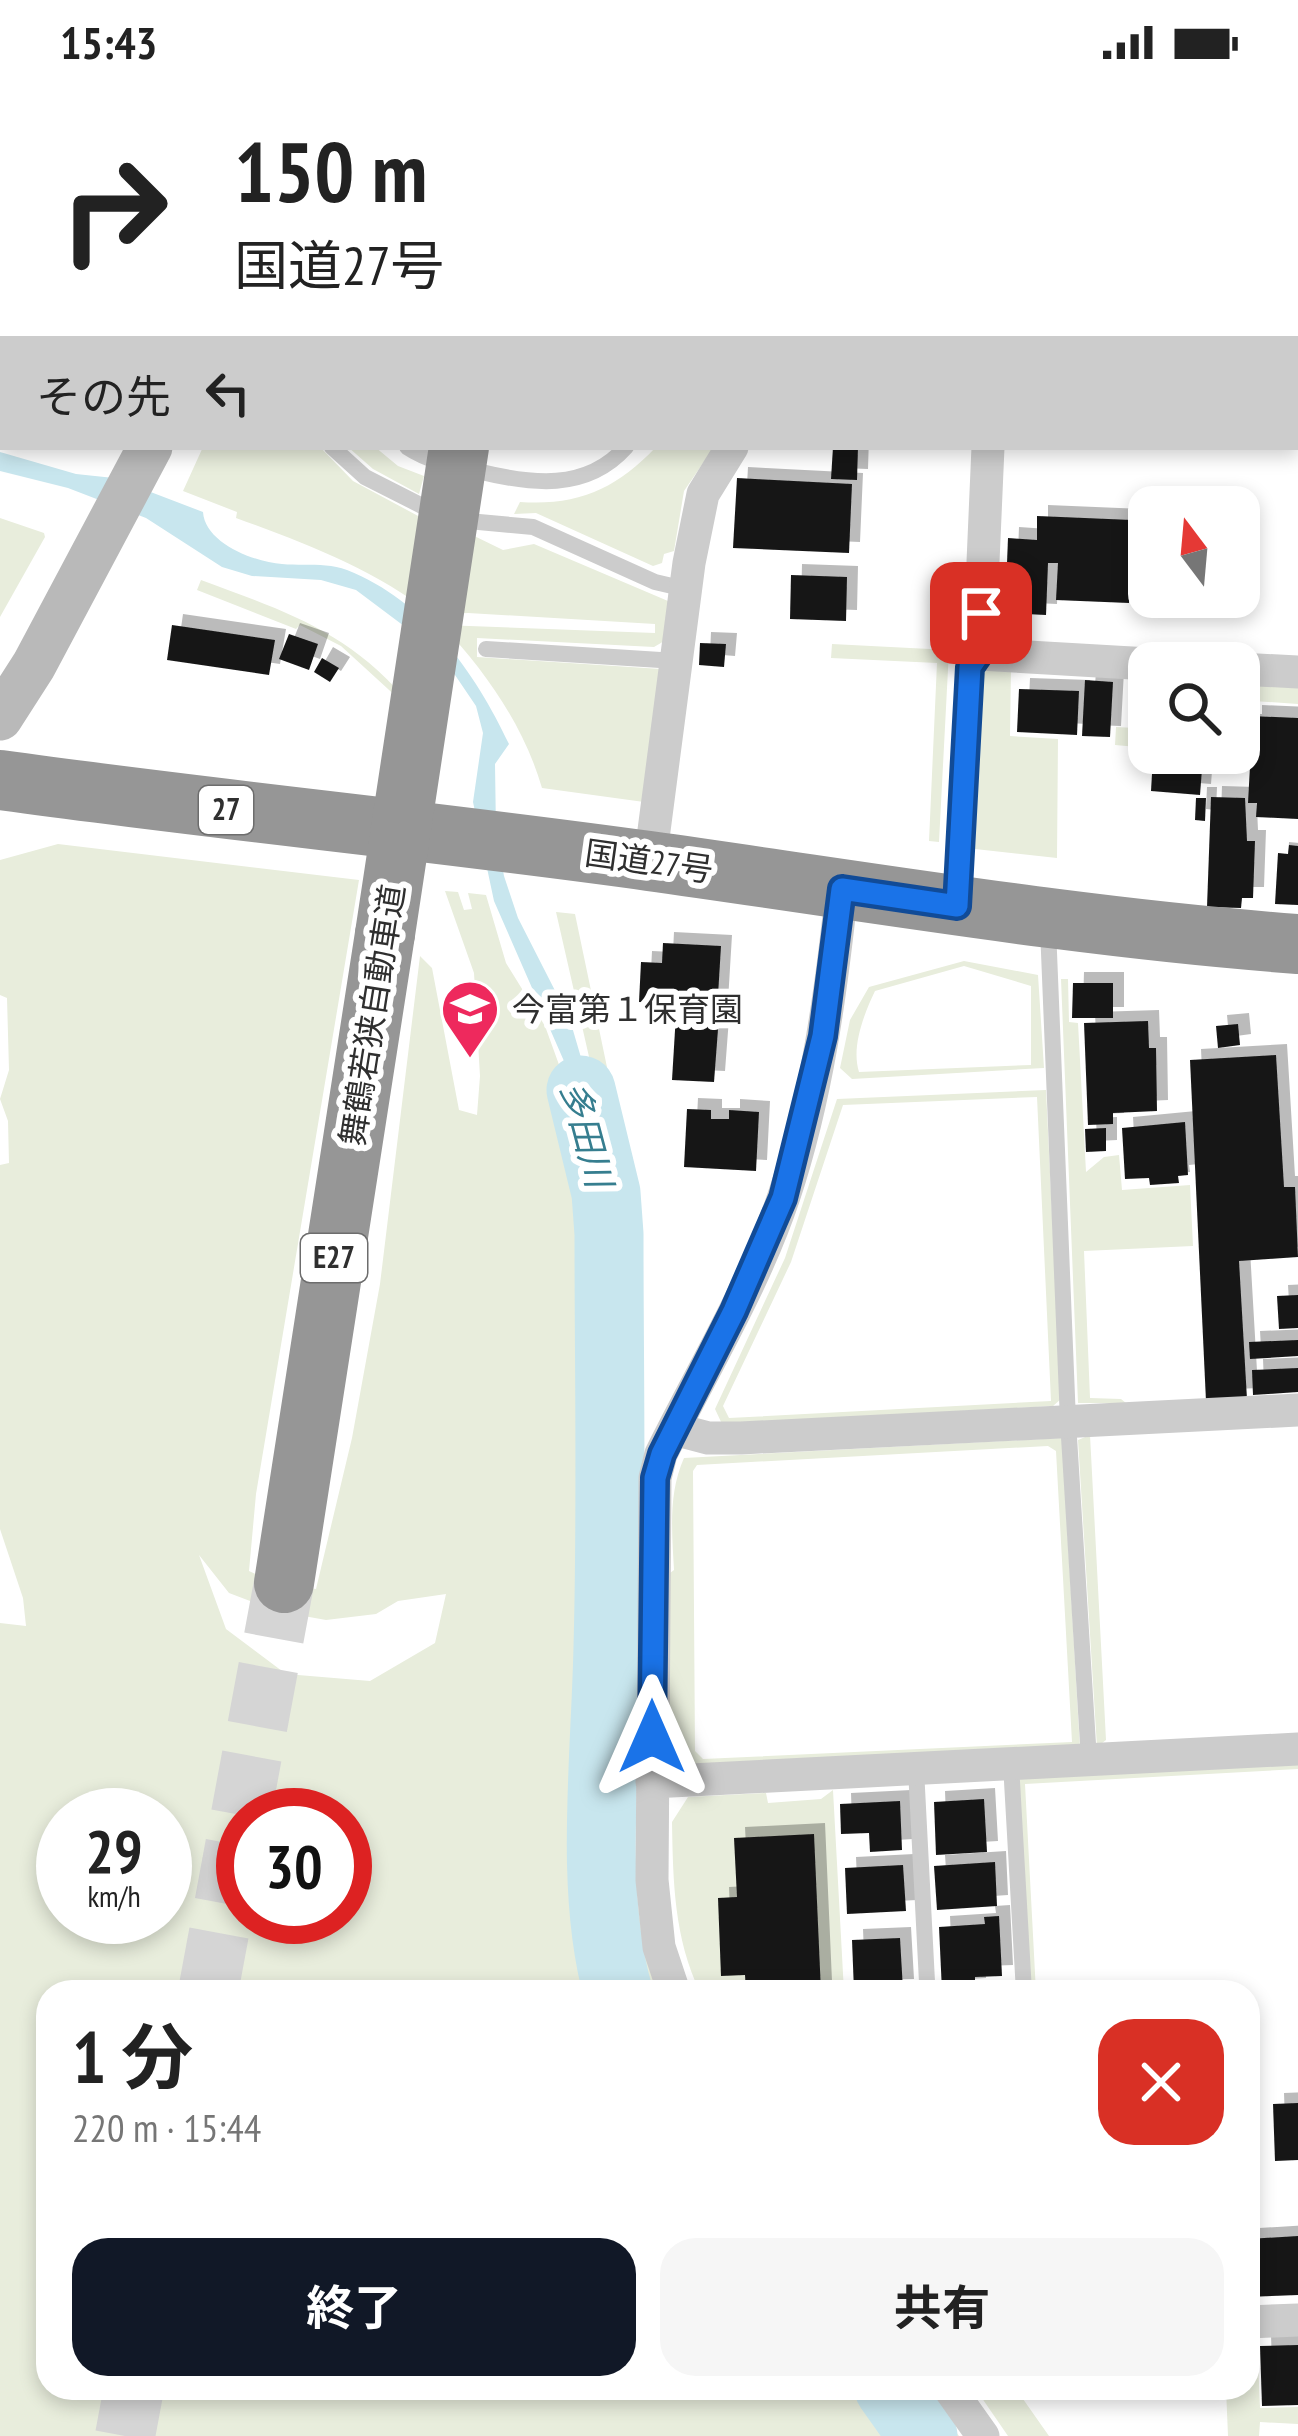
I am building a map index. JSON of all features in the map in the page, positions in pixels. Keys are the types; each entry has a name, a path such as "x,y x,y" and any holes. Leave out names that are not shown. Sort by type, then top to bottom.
{"highway":[{"name":"舞鶴若狭自動車道","path":"284,1583 459,450"},
{"name":"国道27号","path":"0,780 554,848 1181,936 1298,944"}],"main road":[{"path":"0,718 34,665 145,459"}],"street":[{"path":"650,861 685,589 703,494 730,450"},
{"path":"988,450 979,654 1128,663"},
{"path":"1260,670 1298,673"},
{"path":"670,1980 659,1947 652,1880 652,1509 658,1466 752,1273 783,1198 823,1036 842,889"},
{"path":"674,1429 708,1438 740,1438 1298,1410"},
{"path":"652,1782 1298,1749"},
{"path":"1260,2322 1298,2320"},
{"path":"958,2400 983,2436"}],"lane":[{"path":"335,450 365,477 426,508 468,521 533,527 655,582 685,589"},
{"path":"414,450 446,464 534,482 566,482 591,473 624,450"},
{"path":"486,649 676,661"},
{"path":"957,906 970,667 979,654"},
{"path":"1048,919 1068,1421 1089,1760"},
{"path":"1011,1764 1023,1980"},
{"path":"916,1769 927,1980"}],"green space":[{"path":"202,450 323,450 353,481 420,517 503,550 534,544 668,601 666,640 654,647 477,638 477,657 661,669 644,802 542,788 502,701 442,625 655,633 655,624 433,615 363,571 183,491"},
{"path":"351,450 379,450 398,466 424,476 419,494 373,469"},
{"path":"653,450 712,450 684,491 674,551 664,554 662,563 653,566 536,513 514,514 520,502 578,497 626,474"},
{"path":"0,518 45,537 0,617"},
{"path":"201,580 335,638 404,697 400,700 341,646 300,625 296,629 197,590"},
{"path":"832,644 949,650 939,842 929,841 937,663 831,658"},
{"path":"989,666 1011,667 1010,736 1058,739 1057,858 975,849 981,673"},
{"path":"1260,680 1298,683 1298,704 1260,701"},
{"path":"1116,727 1128,728 1128,746 1115,745"},
{"path":"58,844 359,880 256,1494 249,1571 278,1584 316,1589 352,1438 380,1284 420,956 432,968 459,1110 477,1115 480,1076 474,973 445,891 458,892 464,910 472,909 468,893 486,895 506,963 545,1026 562,1073 584,1113 598,1176 602,1227 605,1629 593,1859 600,1950 607,1980 36,1980 36,2400 891,2400 916,2436 0,2436 0,1623 26,1626 23,1598 0,1529 0,1165 9,1163 8,1121 0,1099 9,1070 7,998 0,995 0,860","holes":["199,1555 229,1593 276,1611 326,1620 376,1614 398,1601 446,1594 435,1643 370,1681 286,1674 226,1629"]},
{"path":"556,912 575,914 622,1139 634,1234 634,1879 653,1980 633,1980 621,1911 622,1231 618,1184"},
{"path":"964,961 1038,975 1044,1068 852,1079 840,1068 850,1020 869,987","holes":["964,966 1031,986 1031,1065 859,1072 858,1041 875,991"]},
{"path":"1061,979 1068,979 1069,1022 1078,1023 1086,1172 1104,1157 1119,1155 1122,1190 1190,1185 1193,1246 1084,1251 1090,1398 1126,1403 1078,1403"},
{"path":"1046,1090 1061,1399 1053,1406 722,1424 715,1409 785,1258 837,1099","holes":["1037,1097 1051,1401 729,1418 723,1406 791,1262 843,1105"]},
{"path":"1090,1435 1106,1740 1097,1747 1078,1440"},
{"path":"1062,1438 1080,1748 689,1765 678,1758 669,1745 670,1573 674,1570 673,1499 684,1458","holes":["1048,1446 1056,1451 1072,1742 703,1759 695,1751 693,1471 697,1465"]},
{"path":"1298,1764 1298,1769 1025,1784 1035,1980 1030,1980 1019,1778"},
{"path":"833,1790 843,1980 695,1980 674,1887 672,1822 688,1797 766,1793 768,1803 821,1799"},
{"path":"918,2400 934,2400 959,2436 944,2436"},
{"path":"983,2400 1024,2400 1049,2436 1008,2436"},
{"path":"1226,2400 1260,2400 1260,2408 1298,2407 1298,2424 1260,2422 1259,2436 1228,2436"}],"water":[{"path":"0,452 76,474 114,478 203,512 221,542 258,559 347,570 400,600 444,642 480,691 509,744 495,764 496,832 504,876 518,918 570,1020 618,1184 598,1176 584,1113 567,1068 494,901 473,802 483,733 476,706 455,675 412,632 356,590 321,580 252,576 222,567 146,518 68,488 0,471"}],"building":[{"path":"833,450 858,450 857,480 831,479"},
{"path":"737,478 852,484 849,553 733,548"},
{"path":"1037,516 1128,520 1128,603 1056,600 1058,563 1048,563 1046,615 1005,613 1008,538 1037,540"},
{"path":"791,575 847,577 846,621 790,619"},
{"path":"172,625 275,640 269,675 167,660"},
{"path":"289,634 318,644 309,670 279,659"},
{"path":"700,643 726,644 724,667 699,665"},
{"path":"322,658 339,668 330,682 314,672"},
{"path":"1085,680 1113,682 1110,737 1082,736"},
{"path":"1019,689 1079,691 1077,735 1017,732"},
{"path":"1260,716 1298,718 1298,819 1256,817 1257,803 1248,803 1250,774 1260,774"},
{"path":"1152,774 1202,774 1200,795 1151,791"},
{"path":"1211,797 1245,798 1247,841 1255,841 1253,898 1242,898 1241,908 1207,907"},
{"path":"1196,798 1206,798 1205,821 1195,820"},
{"path":"1289,845 1298,846 1298,905 1275,904 1278,853 1288,854"},
{"path":"663,943 721,946 717,1012 655,1009 655,1003 639,1002 641,962 662,963"},
{"path":"1073,983 1113,983 1113,1018 1072,1018"},
{"path":"676,1014 719,1016 714,1082 672,1080"},
{"path":"1148,1021 1149,1048 1156,1048 1157,1111 1113,1113 1113,1124 1088,1125 1084,1023"},
{"path":"1238,1024 1240,1045 1218,1048 1216,1026"},
{"path":"1276,1055 1284,1187 1295,1187 1298,1257 1239,1261 1247,1399 1206,1401 1190,1060"},
{"path":"687,1109 711,1110 711,1119 729,1119 729,1110 759,1112 756,1171 684,1167"},
{"path":"1185,1122 1188,1175 1178,1176 1179,1183 1150,1185 1149,1178 1125,1179 1122,1128"},
{"path":"1106,1128 1106,1151 1086,1152 1085,1129"},
{"path":"1298,1295 1298,1328 1279,1329 1277,1296"},
{"path":"1298,1340 1298,1356 1250,1359 1249,1342"},
{"path":"1298,1368 1298,1392 1253,1395 1252,1370"},
{"path":"984,1799 987,1852 936,1855 934,1802"},
{"path":"900,1801 902,1850 870,1852 869,1833 841,1834 840,1804"},
{"path":"814,1834 820,1980 721,1976 718,1898 737,1897 734,1838"},
{"path":"995,1862 997,1906 937,1910 934,1866"},
{"path":"903,1865 906,1911 847,1914 845,1868"},
{"path":"999,1916 1002,1976 941,1980 939,1927 985,1924 984,1917"},
{"path":"900,1938 902,1980 854,1980 852,1940"},
{"path":"1298,2103 1298,2160 1275,2161 1273,2104"},
{"path":"1298,2236 1298,2295 1260,2297 1260,2238"},
{"path":"1298,2345 1298,2405 1262,2406 1260,2346"}],"waterway":[{"name":"多田川","path":"581,1090 606,1193 609,1234 610,1543 601,1821 604,1910 615,1980"},
{"name":"多田川","path":"898,2400 923,2436"}],"tunnel":[{"path":"210,1980 284,1583"},
{"path":"125,2436 132,2400"}],"place":[{"name":"今富第１保育園","path":"470,1060"}],"route":[{"path":"652,1737 652,1509 662,1454 761,1254 783,1198 823,1036 842,889 957,906 970,667 979,654 981,613"}]}
